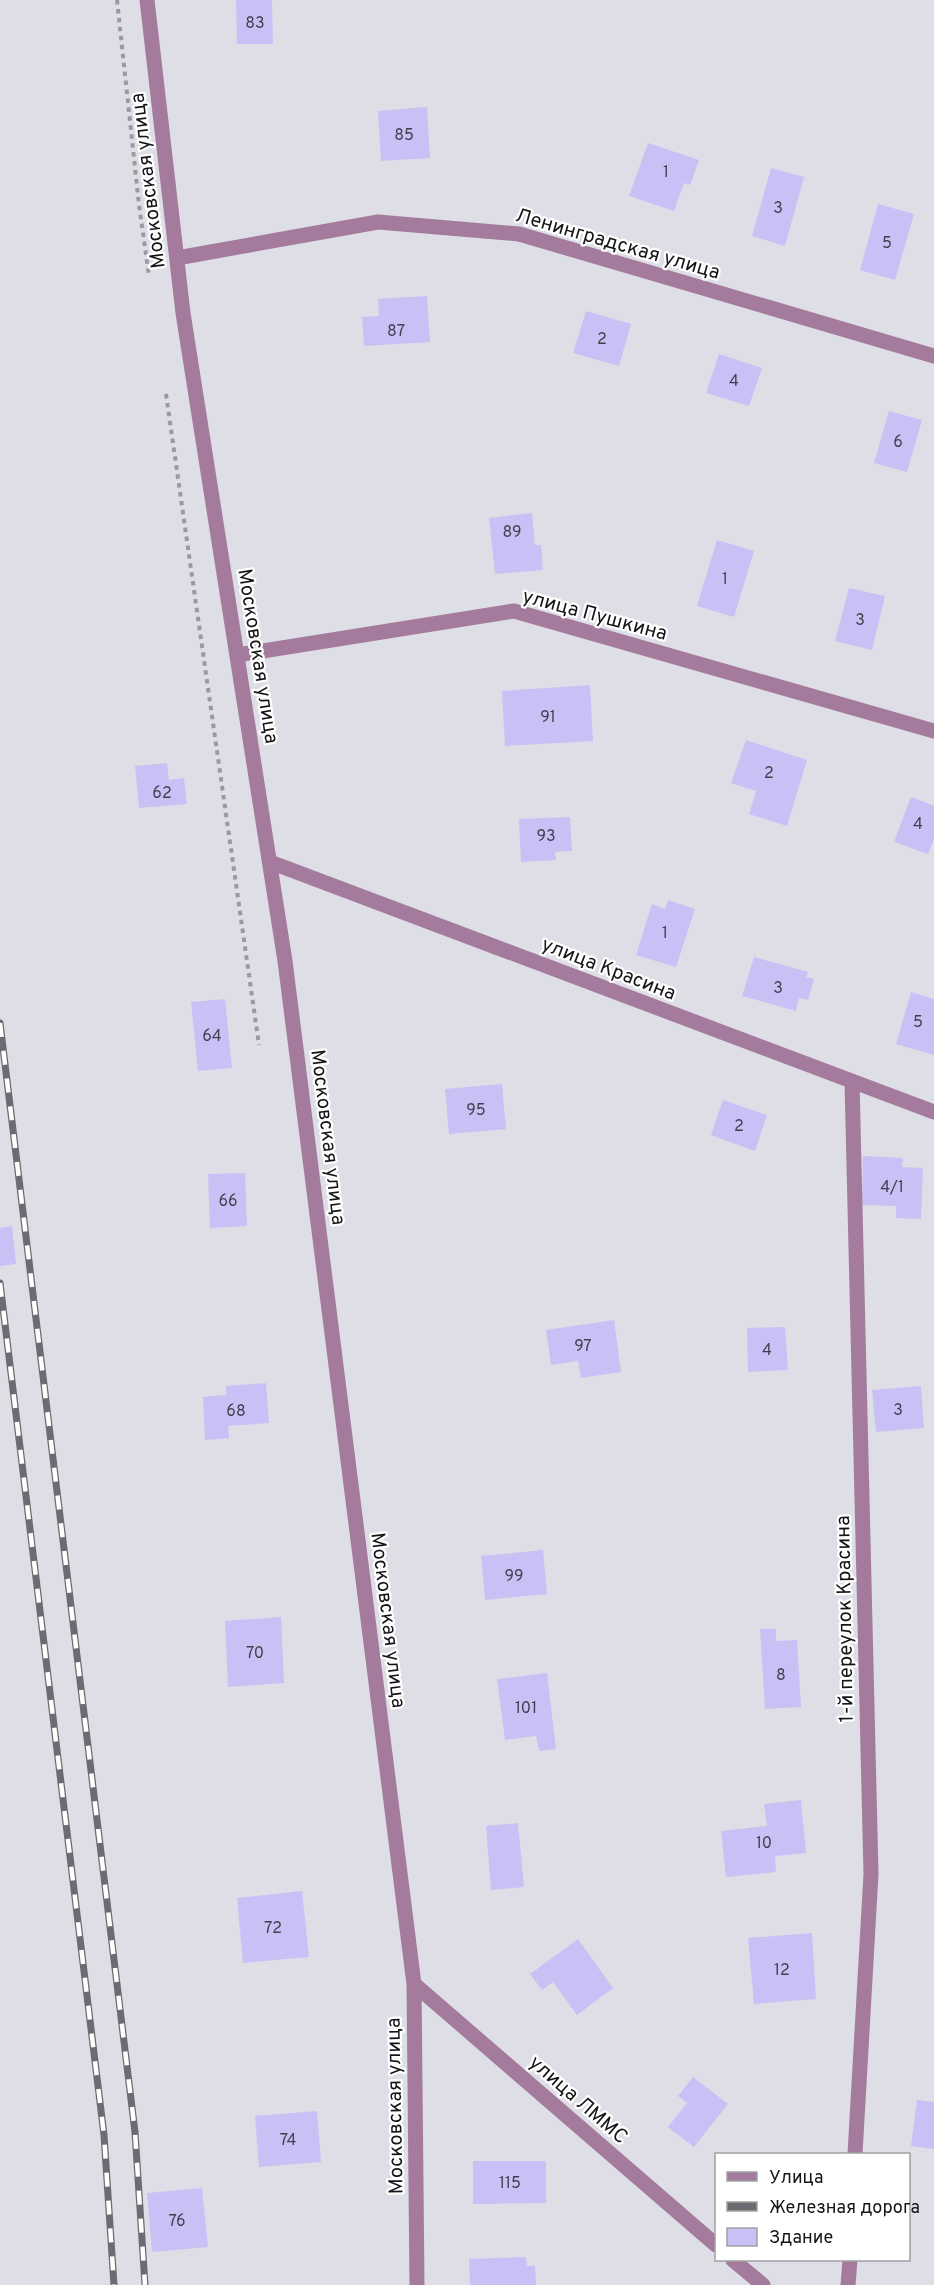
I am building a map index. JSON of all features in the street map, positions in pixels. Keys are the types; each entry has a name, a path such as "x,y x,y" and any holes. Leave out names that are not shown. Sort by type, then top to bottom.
{"street":[{"name":"Московская улица","path":"147,0 185,325 285,961 414,1984 417,2285"},
{"name":"Ленинградская улица","path":"177,258 378,222 519,234 934,357"},
{"name":"улица Пушкина","path":"237,655 514,611 934,731"},
{"name":"улица Красина","path":"270,862 934,1112"},
{"name":"1-й переулок Красина","path":"852,1081 871,1874 855,2153"},
{"name":"улица ЛММС","path":"414,1984 715,2243"},
{"path":"735,2261 762,2285"},
{"path":"848,2285 850,2261"}],"path":[{"path":"117,0 149,276"},
{"path":"164,383 259,1045"}],"building":[{"path":"236,0 272,0 273,44 237,44"},
{"path":"427,107 430,158 381,161 378,111"},
{"path":"648,143 699,160 690,185 684,183 674,211 629,196"},
{"path":"771,168 804,177 785,246 752,236"},
{"path":"878,204 914,214 895,280 860,270"},
{"path":"427,296 430,342 364,346 362,317 379,316 378,299"},
{"path":"586,311 631,324 619,366 573,353"},
{"path":"719,354 762,368 749,406 706,393"},
{"path":"889,411 922,420 907,472 874,463"},
{"path":"532,513 535,545 541,545 543,570 495,574 489,518"},
{"path":"717,540 754,551 734,617 697,606"},
{"path":"849,588 885,596 872,650 835,641"},
{"path":"590,685 593,741 505,746 502,691"},
{"path":"746,740 807,760 787,826 749,814 756,791 731,783"},
{"path":"167,763 169,780 184,778 187,804 139,808 135,766"},
{"path":"911,797 934,806 934,839 928,854 894,842"},
{"path":"570,817 572,851 555,852 556,860 521,862 519,819"},
{"path":"668,900 695,909 676,967 636,955 652,904 665,909"},
{"path":"754,957 808,972 806,977 814,979 808,1000 799,998 796,1011 742,996"},
{"path":"911,992 934,999 934,1055 896,1044"},
{"path":"225,999 232,1068 198,1071 191,1002"},
{"path":"502,1084 506,1129 449,1134 445,1089"},
{"path":"723,1100 767,1115 755,1151 711,1135"},
{"path":"863,1156 903,1158 902,1167 923,1168 921,1219 896,1218 896,1206 862,1205"},
{"path":"245,1173 247,1226 210,1228 208,1174"},
{"path":"12,1226 16,1264 0,1266 0,1228"},
{"path":"614,1320 621,1372 581,1378 578,1361 551,1365 546,1330"},
{"path":"785,1327 788,1370 748,1372 747,1328"},
{"path":"266,1383 269,1423 228,1426 229,1438 205,1440 203,1397 226,1395 226,1386"},
{"path":"921,1386 924,1428 876,1432 872,1390"},
{"path":"543,1550 547,1594 485,1600 481,1556"},
{"path":"281,1617 284,1683 228,1687 225,1621"},
{"path":"760,1629 776,1629 776,1641 797,1640 801,1707 765,1709"},
{"path":"547,1673 556,1749 539,1751 536,1736 505,1740 497,1679"},
{"path":"801,1800 806,1853 775,1856 776,1872 726,1877 721,1831 767,1826 764,1804"},
{"path":"518,1823 524,1887 491,1890 486,1826"},
{"path":"302,1891 309,1957 243,1963 237,1898"},
{"path":"812,1933 816,1999 754,2004 748,1938"},
{"path":"578,1939 613,1988 577,2015 553,1982 542,1990 530,1974"},
{"path":"693,2077 728,2104 694,2147 668,2127 687,2103 678,2096"},
{"path":"917,2100 934,2102 934,2149 911,2146"},
{"path":"317,2111 321,2162 259,2167 255,2116"},
{"path":"473,2161 546,2161 546,2203 473,2204"},
{"path":"202,2188 208,2247 152,2252 147,2193"},
{"path":"526,2257 527,2266 535,2266 536,2285 470,2285 469,2259"}],"railway":[{"path":"0,1023 135,2132 145,2285"},
{"path":"0,1283 104,2135 114,2285"}]}
